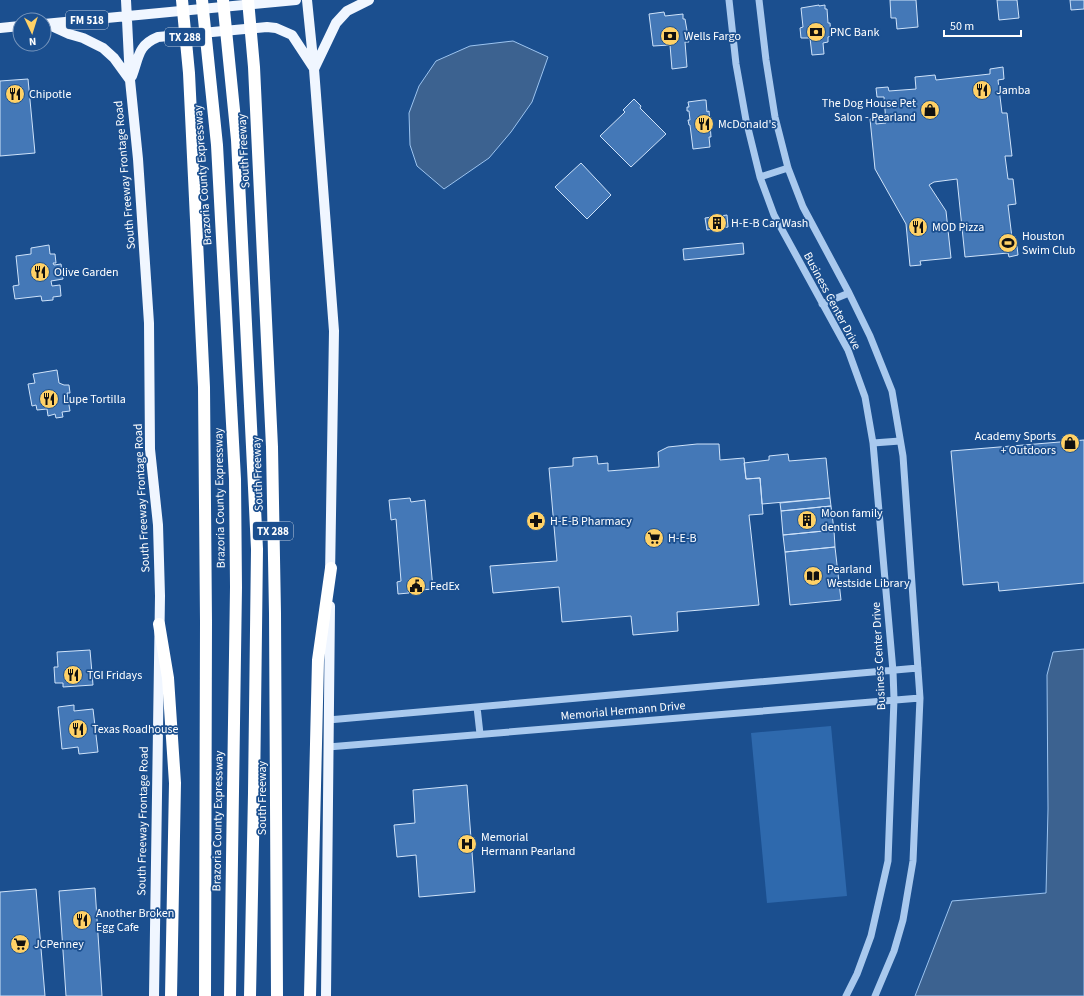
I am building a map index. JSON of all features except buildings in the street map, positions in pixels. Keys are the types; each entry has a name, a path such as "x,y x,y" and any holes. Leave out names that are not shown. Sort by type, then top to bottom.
{"highway":[{"name":"TX 288","path":"182,0 189,74 204,387 206,622 205,996"},
{"name":"Brazoria County Expressway","path":"202,0 217,145 235,479 236,588 230,996"},
{"path":"223,0 237,140 257,549 250,996"},
{"name":"South Freeway","path":"248,0 254,66 272,470 275,613 276,996"},
{"path":"310,994 318,660 331,568"},
{"path":"159,624 168,678 175,783 171,996"}],"main road":[{"name":"South Freeway Frontage Road","path":"126,0 130,80 138,159 149,324 150,449 158,525 159,624 154,996"},
{"name":"FM 518","path":"52,23 296,0"},
{"path":"307,0 314,69 334,331 328,720 326,996"},
{"path":"314,69 336,24 347,11 369,0"},
{"path":"0,28 12,27"},
{"path":"52,27 83,38 103,48 114,58 130,80"},
{"path":"130,80 141,50 148,41 158,37 267,27 276,28 292,36 314,69"}],"street":[{"name":"Business Center Drive","path":"729,0 736,64 746,120 760,177 774,216 850,357 865,397 873,444 893,671 894,699 888,861 871,936 857,974 846,996"},
{"name":"Business Center Drive","path":"760,0 766,60 775,118 788,168 803,207 870,336 892,391 903,456 920,698 913,861 903,920 894,951 875,996"},
{"path":"760,177 788,168"},
{"path":"822,304 849,293"},
{"path":"873,444 900,441"},
{"name":"Memorial Hermann Drive","path":"328,720 918,668"},
{"name":"Memorial Hermann Drive","path":"328,746 920,698"},
{"path":"477,707 480,734"}],"shaded area":[{"path":"513,41 548,57 532,102 511,132 489,158 444,189 417,166 410,145 409,113 419,86 436,61 470,46"},
{"path":"1084,649 1084,996 915,996 952,901 1046,893 1048,809 1047,675 1053,652"},
{"path":"831,726 847,896 767,903 751,733"}],"place":[{"name":"PNC Bank","path":"816,32"},
{"name":"Wells Fargo","path":"670,36"},
{"name":"Jamba","path":"982,90"},
{"name":"Chipotle","path":"15,94"},
{"name":"The Dog House Pet Salon - Pearland","path":"930,110"},
{"name":"McDonald's","path":"704,124"},
{"name":"H-E-B Car Wash","path":"717,223"},
{"name":"MOD Pizza","path":"918,227"},
{"name":"Houston Swim Club","path":"1008,243"},
{"name":"Olive Garden","path":"40,272"},
{"name":"Lupe Tortilla","path":"49,399"},
{"name":"Academy Sports + Outdoors","path":"1070,443"},
{"name":"Moon family dentist","path":"807,520"},
{"name":"H-E-B Pharmacy","path":"536,521"},
{"name":"H-E-B","path":"654,538"},
{"name":"Pearland Westside Library","path":"813,576"},
{"name":"FedEx","path":"416,586"},
{"name":"TGI Fridays","path":"73,675"},
{"name":"Texas Roadhouse","path":"78,729"},
{"name":"Memorial Hermann Pearland","path":"467,844"},
{"name":"Another Broken Egg Cafe","path":"82,920"},
{"name":"JCPenney","path":"20,944"}]}
